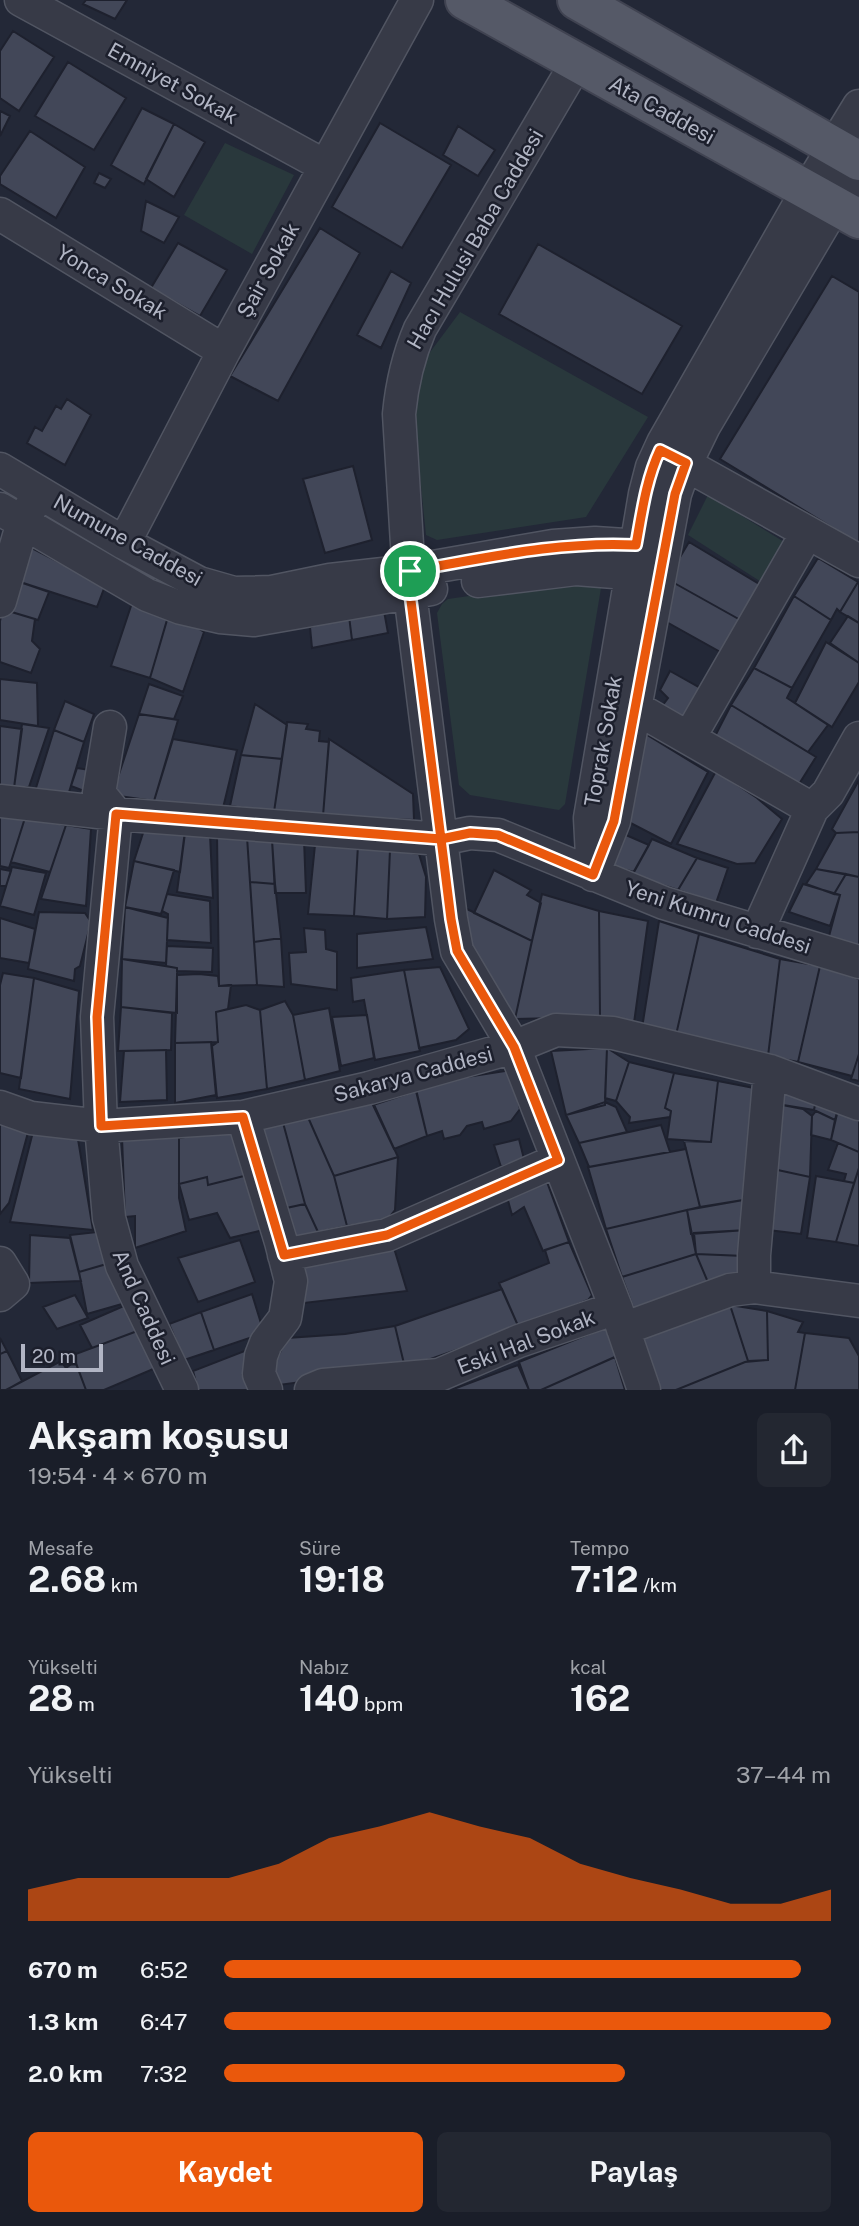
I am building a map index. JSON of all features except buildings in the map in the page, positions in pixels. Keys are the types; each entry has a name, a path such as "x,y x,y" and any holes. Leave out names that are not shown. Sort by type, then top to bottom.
{"main road":[{"name":"Ata Caddesi","path":"464,0 833,205"},
{"path":"577,62 590,8 850,157"}],"street":[{"name":"Emniyet Sokak","path":"21,0 325,166"},
{"name":"Şair Sokak","path":"124,543 224,351 416,0"},
{"name":"Hacı Hulusi Baba Caddesi","path":"577,62 435,300 408,357 401,385 399,414 410,582 457,951 514,1047 644,1390"},
{"name":"Toprak Sokak","path":"593,875 614,821 636,708 648,561 645,494 652,467 673,457 833,205 850,157 859,106"},
{"name":"Yonca Sokak","path":"0,214 224,351"},
{"path":"673,457 859,561"},
{"name":"Numune Caddesi","path":"0,468 124,543 199,583 234,593 272,592 330,580 410,582"},
{"path":"0,601 12,515 39,491"},
{"name":"Numune Caddesi","path":"12,515 147,595 181,608 220,617 254,620 554,546 595,543 648,561"},
{"path":"689,738 807,533"},
{"name":"Toprak Sokak","path":"593,875 590,818 648,561"},
{"path":"636,708 812,809"},
{"path":"110,727 99,793 116,814"},
{"path":"757,932 812,809 828,793 859,738"},
{"name":"Yeni Kumru Caddesi","path":"0,801 116,814 441,839 470,833 498,835 664,903 859,962"},
{"name":"And Caddesi","path":"116,814 97,1017 101,1126 109,1218 122,1266 172,1386"},
{"name":"Sakarya Caddesi","path":"0,1107 31,1118 101,1126 243,1117 369,1088 514,1047 556,1030 612,1033 770,1071 859,1104"},
{"path":"754,1287 754,1255 770,1071"},
{"path":"243,1117 291,1281 285,1318 266,1343 261,1356 259,1374 266,1390"},
{"path":"284,1255 387,1235 558,1160"},
{"path":"0,1263 13,1284 0,1295"},
{"name":"Eski Hal Sokak","path":"311,1390 323,1385 439,1375 519,1341 619,1319 730,1290 754,1287 859,1301"}],"shaded area":[{"path":"225,143 294,175 252,254 184,215"},
{"path":"460,312 648,417 586,517 437,540 426,535 413,409 422,363"},
{"path":"708,495 789,545 766,585 688,535"},
{"path":"584,580 602,582 565,804 559,810 470,795 459,785 437,613 448,599"}],"route":[{"path":"410,571 410,593 441,839 116,814 97,1017 101,1126 243,1117 284,1255 387,1235 558,1160 514,1047 457,951 441,839 470,833 498,835 593,875 614,821 675,494 686,463 660,450 645,494 636,545 595,543 554,546 410,571"}]}
